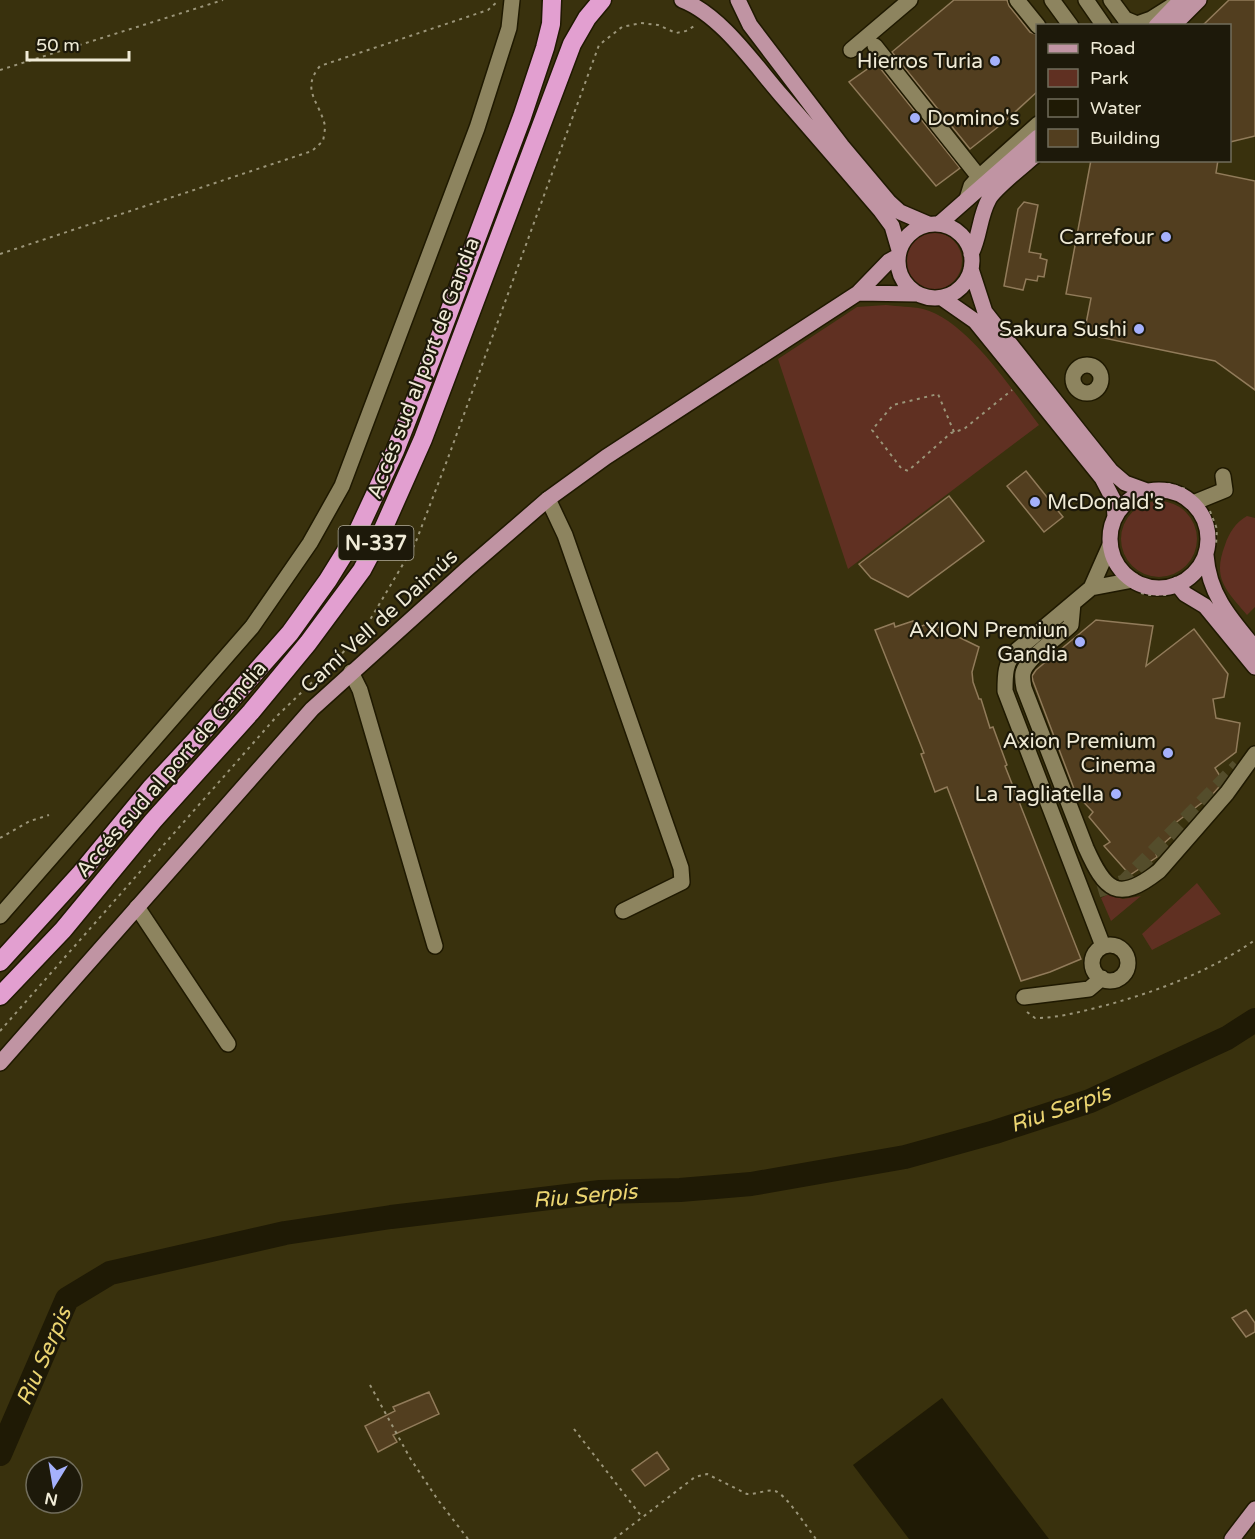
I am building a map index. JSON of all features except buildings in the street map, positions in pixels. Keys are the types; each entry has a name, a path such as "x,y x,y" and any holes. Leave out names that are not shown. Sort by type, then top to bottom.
{"highway":[{"name":"Accés sud al port de Gandia","path":"0,962 81,873 151,788 290,633 328,580 357,533 395,451 522,117 545,48 552,0"},
{"name":"Accés sud al port de Gandia","path":"0,996 63,930 159,814 251,712 308,643 362,570 395,505 423,439 572,45 587,18 602,0"}],"main road":[{"path":"682,0 710,17 748,57 881,211 892,226 898,253 898,268 902,279 908,288 917,294 933,299 942,298 961,288 971,262 980,221 990,197 1036,155"},
{"path":"738,0 750,25 842,146 889,202 900,212 933,224 950,227 968,243 985,312 1111,471 1125,483 1164,490 1198,501 1208,529 1210,552 1208,574 1215,595 1255,648"},
{"path":"1153,22 1181,0"},
{"path":"1175,24 1198,0"},
{"path":"898,253 910,233 933,224 967,199 1036,138"},
{"name":"Camí Vell de Daimús","path":"0,1063 312,709 351,672 548,499 713,386 858,293 898,253"},
{"path":"858,293 917,294"},
{"path":"942,298 975,321 1102,478 1114,501 1115,517"},
{"path":"1149,488 1123,505 1115,517 1110,545 1118,565 1128,581 1177,590 1205,606 1255,667"},
{"path":"1177,590 1210,552"},
{"path":"1232,1539 1255,1509"}],"street":[{"path":"0,916 252,627 310,543 342,486 477,128 509,28 512,0"},
{"path":"851,50 910,0"},
{"path":"1017,0 1036,24"},
{"path":"1052,0 1070,24"},
{"path":"1086,0 1103,24"},
{"path":"1100,0 1117,24"},
{"path":"1111,0 1125,19 1137,24 1153,22 1170,0"},
{"path":"875,46 979,177"},
{"path":"967,199 971,186 979,177 1036,126"},
{"path":"1060,406 1079,390"},
{"path":"1198,501 1225,490 1223,476"},
{"path":"548,499 565,535 681,868 682,882 622,911"},
{"path":"1103,946 1091,892 1005,691 1006,666 1010,658 1091,588 1110,545"},
{"path":"1091,588 1128,581"},
{"path":"1073,603 1071,625 1030,661 1023,671 1024,688 1086,848 1098,874 1106,885 1119,889 1131,888 1146,881 1159,871 1227,793 1255,754"},
{"path":"351,672 360,690 435,946"},
{"path":"1238,766 1255,741"},
{"path":"137,907 228,1044"},
{"path":"1112,945 1122,949 1125,953 1128,964 1124,975 1113,980 1102,978 1094,970 1092,959 1098,949 1103,946 1112,945"},
{"path":"1024,997 1089,989 1102,978"}],"path":[{"path":"0,70 223,0"},
{"path":"0,254 312,151 323,141 325,127 311,90 312,76 320,66 488,10 498,0"},
{"path":"954,432 938,394 893,405 872,430 901,468 908,471 954,432 964,429 1017,387"},
{"path":"1149,488 1169,484 1186,489 1211,513 1218,540 1210,552"},
{"path":"1128,581 1148,595 1177,590"},
{"path":"0,838 30,820 49,816"},
{"path":"1024,997 1026,1011 1035,1018 1076,1014 1177,983 1237,953 1255,940"},
{"path":"370,1384 410,1458 468,1539"},
{"path":"574,1429 642,1517"},
{"path":"614,1539 695,1477 707,1473 747,1494 770,1491 781,1494 816,1539"}],"green space":[{"path":"933,232 944,234 957,245 962,261 960,272 949,285 933,290 922,288 909,277 904,261 906,250 917,237"},
{"path":"886,305 923,309 940,316 956,327 987,358 1039,425 848,569 778,359 857,307"},
{"path":"1159,501 1174,504 1186,512 1194,524 1197,539 1194,554 1186,566 1174,574 1159,577 1144,574 1132,566 1124,554 1121,539 1124,524 1132,512 1144,504"},
{"path":"1247,516 1255,518 1255,607 1247,615 1227,591 1220,567 1221,557 1231,532"},
{"path":"1197,883 1221,914 1152,950 1142,934"},
{"path":"1109,894 1123,899 1141,896 1111,921 1101,898"}],"water":[{"path":"942,1398 1049,1539 909,1539 853,1465"}],"waterway":[{"name":"Riu Serpis","path":"0,1454 67,1299 110,1273 285,1233 391,1217 600,1192 680,1190 751,1184 905,1157 995,1132 1090,1101 1227,1038 1255,1020"}],"tunnel":[{"path":"1098,890 1124,882 1238,766"}],"place":[{"name":"Hierros Turia","path":"995,61"},
{"name":"Domino's","path":"915,118"},
{"name":"Carrefour","path":"1166,237"},
{"name":"Sakura Sushi","path":"1139,329"},
{"name":"McDonald's","path":"1035,502"},
{"name":"AXION Premiun Gandia","path":"1080,642"},
{"name":"Axion Premium Cinema","path":"1168,753"},
{"name":"La Tagliatella","path":"1116,794"}]}
